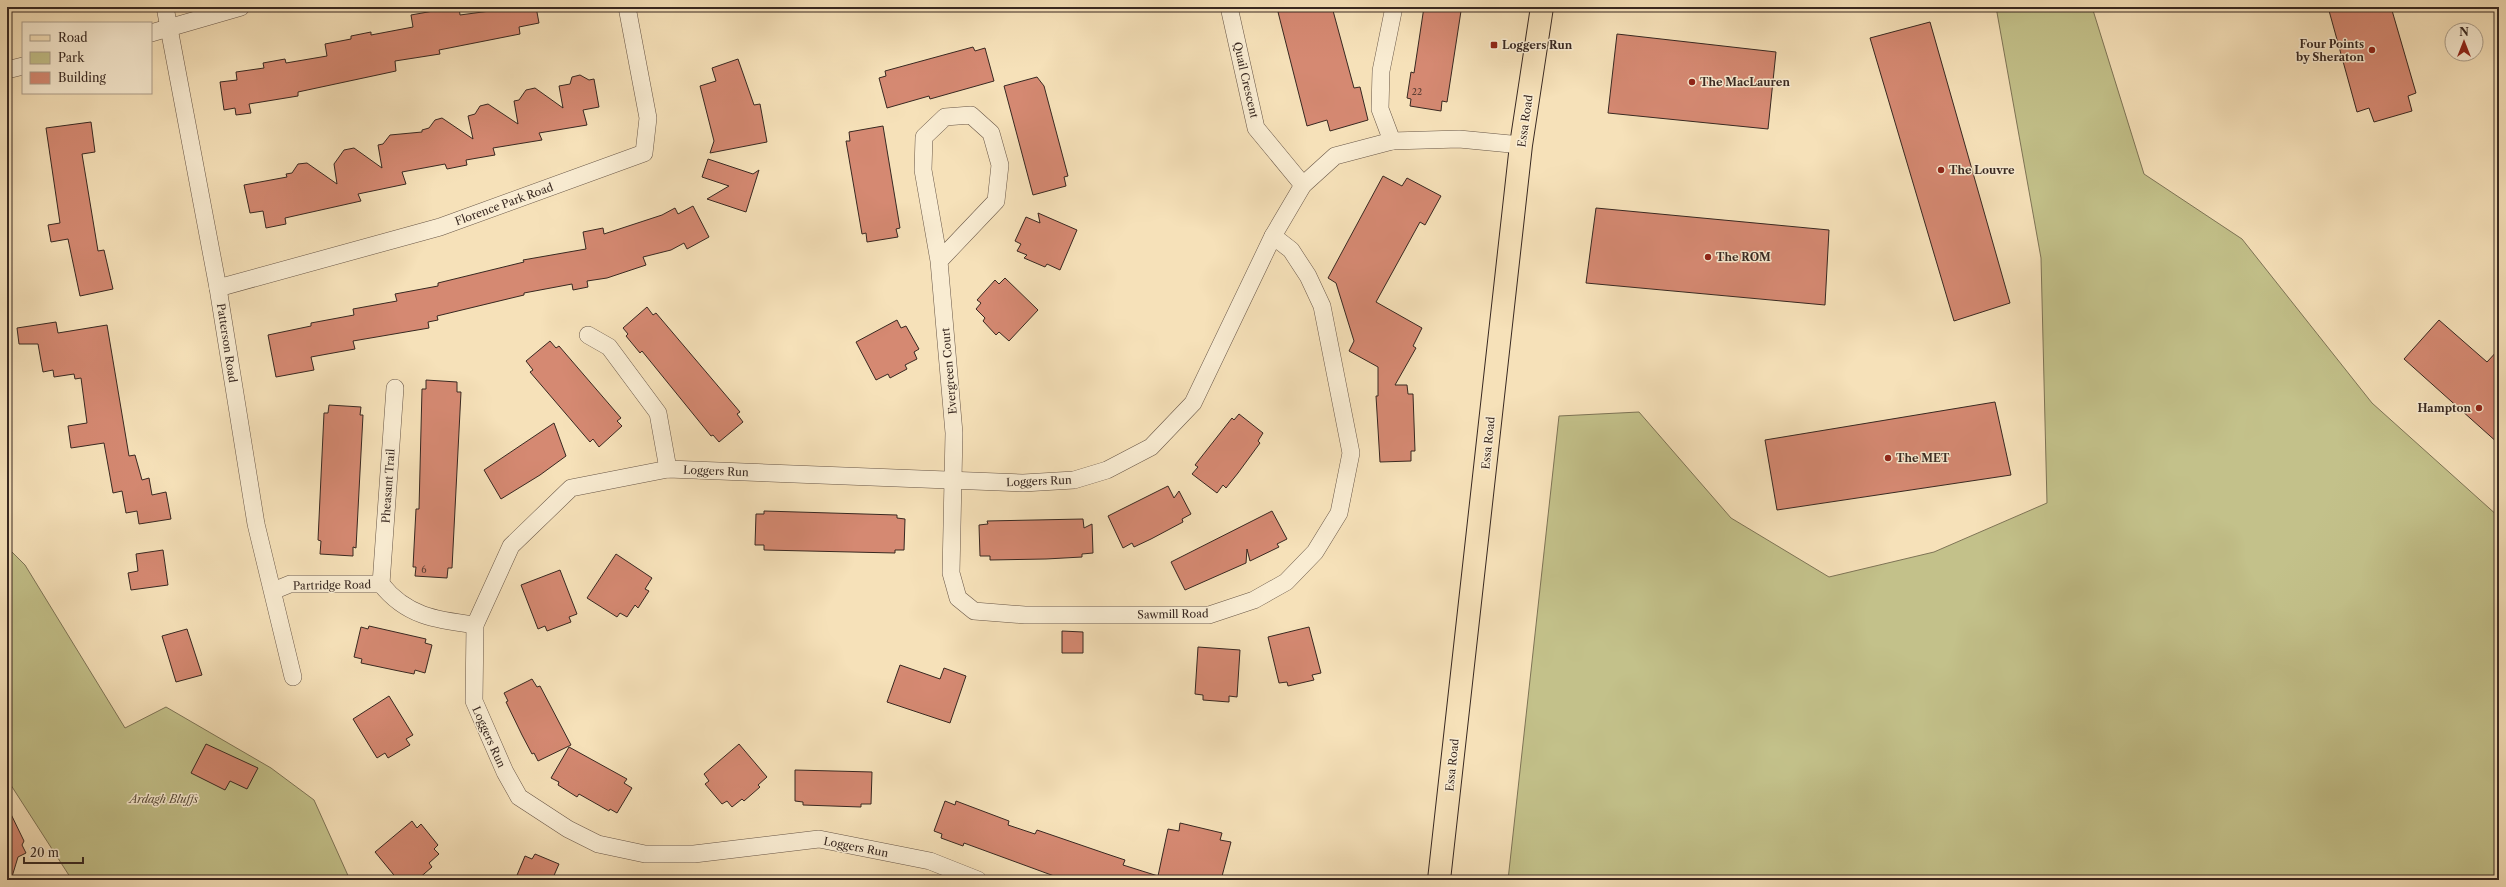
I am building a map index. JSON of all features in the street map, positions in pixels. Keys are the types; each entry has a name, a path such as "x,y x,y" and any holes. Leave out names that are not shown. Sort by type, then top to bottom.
{"main road":[{"name":"Essa Road","path":"1439,880 1521,145 1542,7"}],"street":[{"name":"Patterson Road","path":"165,7 218,288 256,524 293,677"},
{"path":"152,33 241,7"},
{"name":"Florence Park Road","path":"218,288 440,227 644,154 648,118 626,7"},
{"name":"Quail Crescent","path":"1230,7 1256,128 1303,184"},
{"path":"1392,141 1380,109 1381,71 1394,7"},
{"path":"7,70 22,66"},
{"name":"Evergreen Court","path":"939,261 996,201 1000,165 992,133 971,115 945,117 924,138 923,170 939,261 954,433 952,481"},
{"name":"Loggers Run","path":"978,880 930,861 819,839 694,854 645,854 598,844 568,829 520,797 505,772 474,701 475,625 511,546 571,488 668,469 1023,483 1074,480 1107,470 1151,447 1193,404 1273,236 1303,184 1335,156 1392,141 1460,139 1521,145"},
{"name":"Sawmill Road","path":"952,481 951,573 958,598 974,611 1024,615 1209,615 1254,600 1286,582 1315,552 1339,513 1351,452 1322,306 1308,276 1291,250 1273,236"},
{"path":"588,335 609,347 658,413 668,469"},
{"name":"Pheasant Trail","path":"381,584 394,388"},
{"name":"Partridge Road","path":"273,591 290,584 381,584 394,600 416,612 445,621 475,625"}],"green space":[{"path":"1996,7 2092,7 2144,174 2242,239 2372,403 2499,517 2499,880 1508,880 1559,416 1639,412 1731,518 1829,577 1934,552 2047,503 2041,258"},
{"name":"Ardagh Bluffs","path":"7,547 25,565 125,728 166,707 271,768 314,800 350,880 72,880 7,779"}],"building":[{"path":"438,7 459,7 460,15 490,11 489,7 536,7 539,23 519,27 520,34 439,50 440,54 395,61 396,71 298,92 298,96 249,104 251,113 236,115 235,108 224,110 220,82 237,80 236,72 264,68 263,63 285,59 286,63 327,56 325,44 351,39 351,36 371,32 371,35 413,27 411,15 439,10"},
{"path":"1296,7 1332,7 1354,88 1360,87 1368,120 1330,131 1327,120 1307,126 1278,12"},
{"path":"1424,7 1457,7 1456,10 1461,11 1447,102 1442,101 1441,111 1410,106 1411,99 1407,98 1411,72 1414,73"},
{"name":"Four Points by Sheraton","path":"2328,7 2391,7 2416,93 2408,96 2412,111 2374,122 2369,108 2357,112"},
{"name":"The Louvre","path":"1930,22 2010,303 1954,321 1870,38"},
{"name":"The MacLauren","path":"1617,34 1776,52 1768,129 1608,113"},
{"path":"973,47 975,51 985,48 994,81 930,99 929,96 887,108 879,78 886,76 885,71"},
{"path":"738,59 754,105 760,104 767,142 710,153 714,141 700,86 716,81 712,68"},
{"path":"580,75 589,80 594,79 599,107 583,110 587,125 539,133 542,140 493,148 495,155 466,160 467,165 447,169 445,164 402,172 406,184 358,194 361,201 285,218 286,224 266,228 263,211 250,213 244,185 287,177 286,174 292,173 298,164 307,163 337,184 334,164 344,150 354,148 382,168 378,145 383,144 390,135 422,132 422,130 429,128 435,120 442,118 473,139 468,116 475,114 480,106 488,104 518,124 514,101 519,100 526,90 535,88 563,108 559,86 570,84 572,77"},
{"path":"1037,77 1044,86 1068,176 1064,177 1066,186 1033,195 1004,86"},
{"path":"91,122 95,152 82,154 98,251 104,250 113,289 80,296 68,239 51,242 48,225 60,223 46,128"},
{"path":"883,126 900,228 896,229 898,237 867,242 866,233 862,234 846,141 850,141 849,132"},
{"path":"708,159 753,174 759,170 746,212 707,199 729,186 702,177"},
{"path":"1383,176 1402,186 1407,178 1441,196 1425,225 1420,222 1376,302 1422,328 1413,346 1416,348 1395,385 1407,385 1408,394 1413,394 1415,451 1411,451 1411,461 1380,462 1376,396 1378,396 1378,367 1349,351 1354,341 1336,283 1328,278"},
{"path":"693,206 709,237 687,249 684,243 671,250 643,257 646,265 607,278 587,281 588,287 573,290 572,284 524,293 524,295 437,316 438,320 428,322 429,328 353,341 355,349 311,357 314,370 276,377 268,335 311,326 311,323 354,315 353,309 397,301 395,294 438,286 438,283 524,262 523,260 586,249 583,232 603,228 604,234 662,215 675,208 678,214"},
{"name":"The ROM","path":"1596,208 1829,230 1825,305 1586,283"},
{"path":"1038,213 1077,230 1060,270 1047,264 1045,267 1024,258 1027,255 1017,251 1021,244 1015,241 1026,217 1040,223"},
{"path":"1005,278 1038,310 1009,341 999,332 996,335 983,321 985,318 976,309 981,303 977,300 995,280 999,284"},
{"path":"647,307 653,315 656,313 740,412 737,414 743,422 719,442 713,435 711,436 642,351 640,353 626,336 628,334 623,328"},
{"path":"897,320 901,328 906,326 919,349 914,352 917,359 905,365 907,369 890,378 888,374 876,380 856,342"},
{"name":"Hampton","path":"2439,320 2487,362 2499,349 2499,444 2404,359"},
{"path":"56,322 58,333 107,325 129,456 135,455 142,480 149,478 152,495 166,492 171,519 139,524 137,511 126,513 122,491 113,493 104,443 71,448 68,426 87,423 81,378 75,379 74,374 54,377 53,370 43,372 38,344 19,344 17,328"},
{"path":"550,341 556,348 559,346 621,418 617,421 622,426 599,447 593,439 590,442 530,372 533,370 526,361"},
{"path":"426,380 457,382 457,392 461,392 452,568 448,568 447,578 415,576 416,567 413,567 416,509 419,509 422,389 426,389"},
{"name":"The MET","path":"1995,402 2011,475 1777,510 1765,440"},
{"path":"329,405 361,407 360,415 363,415 356,548 353,547 353,556 320,554 321,541 318,540 324,413 328,413"},
{"path":"1239,414 1263,433 1258,441 1260,443 1238,473 1226,488 1223,485 1217,493 1192,474 1198,467 1195,465 1232,418 1234,420"},
{"path":"554,423 566,456 540,475 501,499 484,470"},
{"path":"1168,486 1174,498 1179,491 1191,514 1182,519 1183,522 1151,539 1134,547 1132,543 1123,548 1108,516"},
{"path":"764,511 897,515 897,518 905,519 904,550 895,550 895,553 764,550 764,545 755,545 756,514 764,514"},
{"path":"1272,511 1287,539 1277,544 1279,547 1250,561 1247,549 1246,563 1185,590 1171,562"},
{"path":"1083,519 1084,528 1092,524 1093,553 1082,554 1082,557 990,560 990,556 980,556 979,525 988,524 987,521"},
{"path":"163,550 168,585 131,590 128,573 138,571 136,554"},
{"path":"616,554 652,578 645,589 649,591 638,608 635,605 627,617 620,613 617,617 587,598"},
{"path":"560,570 577,614 569,617 571,622 547,631 545,626 538,629 521,585"},
{"path":"369,626 426,639 425,643 432,645 425,673 415,670 414,674 361,663 362,659 354,657 361,627 368,629"},
{"path":"1309,627 1321,673 1312,675 1314,680 1288,686 1287,682 1279,683 1268,637"},
{"path":"187,629 202,675 176,682 162,636"},
{"path":"1062,631 1083,632 1083,653 1062,653"},
{"path":"1198,647 1240,650 1237,697 1229,696 1229,702 1203,700 1203,695 1195,694"},
{"path":"900,665 940,679 944,668 966,676 950,723 887,702"},
{"path":"532,679 537,687 540,686 571,745 538,761 534,753 532,754 522,735 506,702 508,701 504,693"},
{"path":"389,696 413,735 406,739 410,745 388,758 385,753 377,758 353,719"},
{"path":"206,744 258,768 247,789 230,781 225,790 191,773"},
{"path":"739,744 767,777 758,785 760,787 744,801 742,799 732,807 727,801 722,804 705,784 709,781 704,774"},
{"path":"569,747 627,779 624,783 632,788 617,813 610,809 609,811 579,794 577,797 558,785 559,782 551,778"},
{"path":"795,770 872,772 871,804 861,804 861,807 803,805 803,802 795,801"},
{"path":"945,801 955,805 956,801 1009,821 1008,825 1035,834 1037,830 1125,860 1123,865 1158,876 1168,829 1179,831 1180,823 1222,833 1220,840 1231,842 1221,880 1065,880 964,843 963,846 941,838 942,834 934,831"},
{"path":"7,806 24,841 22,845 26,853 18,857 11,880 7,880"},
{"path":"412,821 417,828 421,824 438,845 434,849 439,854 429,863 432,867 417,880 398,880 375,852"},
{"path":"535,854 559,864 552,880 515,880 525,856 532,859"}],"place":[{"name":"Loggers Run","path":"1494,45"},
{"name":"Four Points by Sheraton","path":"2372,50"},
{"name":"The MacLauren","path":"1692,82"},
{"name":"The Louvre","path":"1941,170"},
{"name":"The ROM","path":"1708,257"},
{"name":"Hampton","path":"2479,408"},
{"name":"The MET","path":"1888,458"}]}
